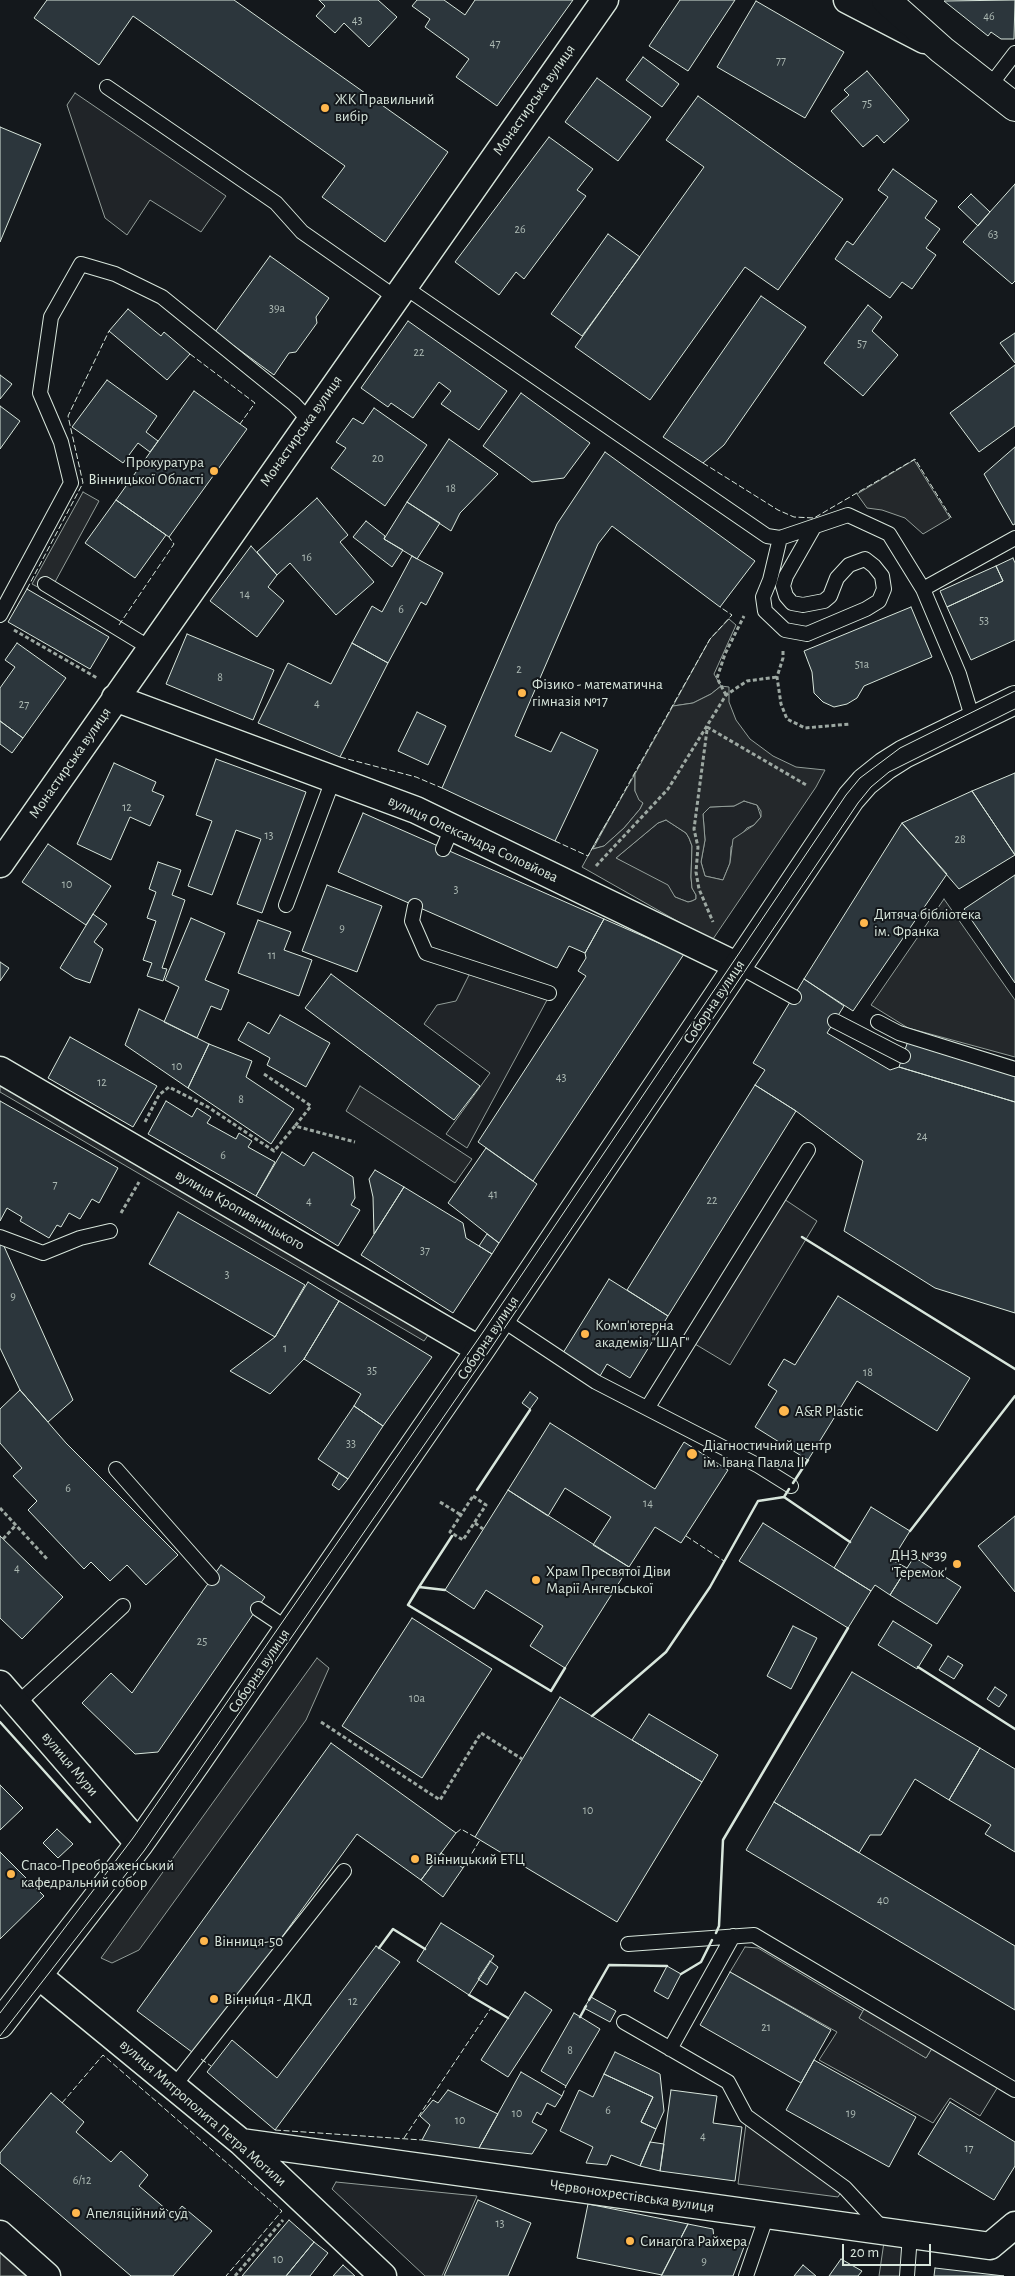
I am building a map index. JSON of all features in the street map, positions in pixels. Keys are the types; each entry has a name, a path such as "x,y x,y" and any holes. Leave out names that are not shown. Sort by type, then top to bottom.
{"street":[{"name":"Монастирська вулиця","path":"0,864 604,0"},
{"path":"870,3 942,50 1015,107"},
{"name":"вулиця Олександра Соловйова","path":"118,694 333,780 416,810 448,838 701,946 738,966"},
{"name":"Соборна вулиця","path":"0,2024 39,1976 139,1844 480,1350 851,798 865,782 884,766 904,754 1015,700"},
{"name":"вулиця Кропивницького","path":"0,1070 480,1350"},
{"name":"вулиця Мури","path":"0,1684 139,1844"},
{"name":"вулиця Митрополита Петра Могили","path":"39,1976 241,2142 384,2276"},
{"name":"Червонохрестівська вулиця","path":"241,2142 990,2246 1015,2225"},
{"path":"0,2234 47,2276"}],"lane":[{"path":"989,87 1015,53"},
{"path":"106,87 276,204 302,232 399,291 767,536 780,538 848,515 889,534 923,589 959,674 973,720"},
{"path":"0,615 72,483 61,442 40,393 51,317 81,264 115,274 162,297 294,404 309,420"},
{"path":"780,538 770,580 763,597 765,611 785,630 807,634 866,609 879,601 884,589 882,576 865,559 849,565 837,578 830,596 824,601 803,605 792,603 786,596 783,586 786,576 814,527"},
{"path":"923,589 1015,538"},
{"path":"45,584 150,648"},
{"path":"286,905 333,780"},
{"path":"415,906 412,921 426,953 549,993"},
{"path":"738,966 794,997"},
{"path":"835,1021 903,1056"},
{"path":"878,1022 899,1033 1015,1069"},
{"path":"648,1408 808,1150"},
{"path":"0,1237 43,1252 80,1238 110,1231"},
{"path":"500,1319 596,1382 759,1466 791,1486"},
{"path":"116,1469 212,1578"},
{"path":"18,1703 123,1606"},
{"path":"258,1609 288,1629"},
{"path":"174,2086 344,1870"},
{"path":"628,1944 754,1935 1015,2090"},
{"path":"670,2049 733,1936"},
{"path":"624,2022 728,2082 746,2116 845,2188 898,2233 907,2276"},
{"path":"746,2276 768,2215"}],"path":[{"path":"9,627 118,694"},
{"path":"782,642 783,658 777,677 781,704 787,719 805,728 850,724"},
{"path":"598,863 668,789 726,695 747,681 777,677"},
{"path":"707,727 808,786"},
{"path":"707,727 694,829 698,847 696,872 700,888 715,925"},
{"path":"110,1231 143,1153 160,1095 169,1087 208,1107 274,1151 311,1106 264,1074"},
{"path":"295,1126 355,1142"},
{"path":"474,1496 486,1504 475,1523 463,1540 450,1532 474,1496"},
{"path":"440,1502 461,1516"},
{"path":"0,1508 48,1560"},
{"path":"475,1523 483,1529"},
{"path":"3,1539 16,1525"},
{"path":"321,1722 440,1800 481,1733 522,1759"},
{"path":"235,2276 302,2199"}],"shaded area":[{"path":"75,93 226,196 201,232 150,200 127,235 105,218 67,105"},
{"path":"914,460 950,518 923,534 905,518 882,510 867,508 857,494"},
{"path":"83,492 99,501 49,593 32,584"},
{"path":"729,619 736,625 714,674 721,686 711,694 693,703 673,706 710,639"},
{"path":"721,686 729,687 729,702 736,720 750,739 773,756 796,767 825,770 816,787 711,942 582,867 617,805 593,849 604,846 624,828 640,809 643,803 639,800 635,791 635,774 673,706 693,703 711,694","holes":["744,801 757,805 761,811 761,817 754,825 733,839 730,863 723,880 705,876 701,862 705,840 703,814 710,807 734,806","666,820 686,833 692,846 691,877 692,888 696,895 696,899 692,901 688,902 675,897 668,885 616,858 658,823"]},
{"path":"635,774 635,791 643,803 640,809 624,828 604,846 592,849"},
{"path":"744,801 757,805 761,817 754,825 747,828 731,847 730,863 723,880 705,876 701,862 705,840 703,814 710,807 734,806"},
{"path":"666,820 686,833 692,846 691,877 696,899 692,901 688,902 675,897 670,890 616,858 658,823"},
{"path":"944,899 1015,1000 1015,1057 908,1028 871,1005"},
{"path":"470,973 547,1000 467,1148 446,1134 490,1073 424,1024 437,1005 456,1001"},
{"path":"0,1078 431,1331 424,1341 0,1092"},
{"path":"360,1086 472,1159 455,1183 346,1111"},
{"path":"784,1199 817,1221 730,1365 695,1344"},
{"path":"317,1658 329,1668 306,1720 139,1950 112,1963 101,1958"},
{"path":"745,1947 758,1948 863,2011 859,2018 926,2058 934,2045 999,2085 980,2116 950,2098 933,2123 819,2060 837,2032 730,1972"},
{"path":"867,2004 934,2045 926,2058 859,2018"},
{"path":"746,2124 841,2192 838,2197 738,2184"},
{"path":"336,2182 477,2196 442,2276 425,2276 332,2189"},
{"path":"884,2242 903,2244 901,2276 879,2276"},
{"path":"0,2248 48,2276 0,2276"}],"building":[{"name":"ЖК Правильний вибір","path":"47,0 234,0 448,152 385,242 322,197 345,166 133,16 99,65 34,18"},
{"path":"319,0 378,0 397,17 369,47 344,23 335,33 316,16 325,6"},
{"path":"417,0 444,0 465,15 475,0 573,0 497,106 456,77 469,59 425,27 430,19 412,6"},
{"path":"680,0 735,0 688,71 649,46"},
{"path":"1015,0 1014,39 1001,39 991,32 988,36 944,1"},
{"path":"756,1 844,52 805,118 717,67"},
{"path":"643,57 679,84 662,107 626,80"},
{"path":"867,71 909,120 884,143 877,135 863,147 831,111 849,95 844,90"},
{"path":"597,78 651,117 618,161 565,122"},
{"path":"698,96 843,199 778,290 745,267 650,400 575,347 704,167 666,140"},
{"path":"0,127 41,144 0,242"},
{"path":"549,137 593,169 577,190 586,196 524,279 516,272 499,295 455,262"},
{"path":"893,169 937,201 925,218 940,229 926,248 936,255 912,289 902,282 890,298 835,259 847,241 853,245 888,197 878,190"},
{"path":"1015,184 1015,281 1012,284 963,242"},
{"path":"971,194 990,212 978,226 958,207"},
{"path":"608,234 640,257 582,336 551,314"},
{"path":"270,256 329,298 316,317 317,323 296,352 289,353 274,375 215,332"},
{"path":"761,296 806,327 724,445 703,463 663,437"},
{"path":"868,305 882,317 872,331 898,355 863,396 824,363"},
{"path":"128,309 161,336 164,332 190,354 167,380 109,331"},
{"path":"408,321 507,391 479,430 441,404 451,391 439,382 413,418 391,403 388,407 361,388"},
{"path":"1015,333 1015,363 1000,343"},
{"path":"1015,365 1015,426 979,452 950,413"},
{"path":"0,375 12,384 0,399"},
{"path":"107,380 157,416 146,432 158,441 150,452 138,443 123,463 72,427"},
{"path":"194,391 247,429 169,537 116,500"},
{"path":"521,393 590,443 564,478 532,482 483,446"},
{"path":"0,406 20,421 0,449"},
{"path":"374,408 427,445 385,506 331,468 346,448 336,442 353,418 363,424"},
{"path":"449,439 498,474 460,513 451,531 407,502"},
{"path":"1015,447 1015,524 1013,525 984,474"},
{"path":"605,452 755,561 720,607 612,526 598,544 515,736 551,752 561,732 598,750 555,841 442,788 557,524"},
{"path":"317,498 348,535 340,542 374,582 336,615 290,563 277,575 257,552"},
{"path":"116,500 166,535 135,578 85,543"},
{"path":"407,502 440,523 417,559 384,539"},
{"path":"366,521 385,536 384,539 403,550 392,567 353,537"},
{"path":"251,546 277,575 268,587 284,601 257,637 210,601"},
{"path":"412,556 443,573 426,605 421,602 388,663 352,643 372,606 382,612"},
{"path":"1013,558 1015,563 1015,640 971,660 947,607 1003,581 996,566"},
{"path":"996,566 1003,581 947,607 940,591"},
{"path":"27,589 109,637 90,669 8,622"},
{"path":"911,607 932,657 864,686 857,698 847,704 834,707 823,702 814,693 812,672 804,651"},
{"path":"187,634 274,670 253,720 166,684"},
{"path":"17,643 66,678 23,738 0,721 0,688 15,667 5,660"},
{"path":"352,643 388,663 340,757 258,723 288,663 331,684"},
{"path":"417,712 446,726 428,765 398,751"},
{"path":"0,721 23,738 12,753 0,744"},
{"path":"216,759 306,792 262,913 237,904 261,839 236,830 212,895 188,886 212,821 196,815"},
{"path":"114,763 156,782 152,791 164,796 150,826 130,817 111,860 77,844"},
{"path":"1015,773 1015,855 972,791"},
{"path":"972,791 1015,855 959,889 902,823"},
{"path":"363,813 604,919 585,953 569,946 557,968 338,872"},
{"path":"902,823 947,874 853,1011 804,979"},
{"path":"48,844 111,886 86,925 22,882"},
{"path":"158,862 181,870 172,895 185,900 162,968 167,969 163,981 147,976 152,963 143,960 156,921 147,918 156,892 149,889"},
{"path":"1015,875 1015,983 964,909"},
{"path":"327,885 382,906 357,972 302,951"},
{"path":"93,914 107,924 94,942 103,949 90,983 75,978 60,968"},
{"path":"191,918 225,933 205,980 229,990 221,1010 211,1006 197,1038 164,1022 179,987 165,980"},
{"path":"604,919 684,954 533,1181 478,1142 586,976 578,971 586,958 585,953"},
{"path":"258,920 291,932 284,950 312,960 299,996 238,973"},
{"path":"0,962 9,968 0,981"},
{"path":"331,974 480,1086 454,1120 305,1008"},
{"path":"804,979 844,1006 827,1033 890,1070 899,1067 1015,1102 1015,1313 935,1288 844,1231 863,1161 796,1111 755,1085 765,1070 753,1063"},
{"path":"139,1009 209,1044 188,1088 125,1045"},
{"path":"280,1015 330,1043 306,1087 267,1065 270,1058 238,1040 248,1022 269,1034"},
{"path":"70,1037 157,1086 133,1127 48,1078"},
{"path":"908,1041 1015,1075 1015,1102 899,1067"},
{"path":"209,1044 252,1061 246,1077 294,1109 271,1144 188,1088"},
{"path":"755,1085 796,1111 668,1316 627,1290"},
{"path":"0,1101 118,1168 99,1203 92,1199 80,1219 69,1213 61,1227 57,1225 49,1238 20,1221 22,1217 7,1208 0,1221"},
{"path":"166,1101 192,1117 197,1108 211,1117 207,1123 236,1139 239,1133 252,1141 248,1147 275,1162 256,1196 148,1134"},
{"path":"486,1148 537,1184 499,1243 448,1203"},
{"path":"282,1152 304,1166 313,1152 353,1177 355,1198 351,1205 360,1210 338,1246 256,1196"},
{"path":"375,1170 404,1187 374,1234 373,1197 369,1179"},
{"path":"404,1187 463,1223 466,1238 492,1254 453,1313 361,1255"},
{"path":"178,1212 305,1285 275,1337 149,1264"},
{"path":"487,1234 499,1243 492,1254 479,1246"},
{"path":"3,1244 73,1400 48,1422 20,1390 0,1348 0,1245"},
{"path":"609,1279 668,1316 630,1378 607,1364 600,1376 563,1353"},
{"path":"308,1282 339,1301 304,1359 270,1394 230,1371 275,1337"},
{"path":"838,1296 970,1378 937,1431 857,1381 808,1460 755,1427 777,1391 768,1385 784,1359 795,1365"},
{"path":"339,1301 432,1357 383,1426 354,1406 361,1394 304,1359"},
{"path":"20,1390 66,1443 178,1555 146,1585 127,1565 110,1581 91,1562 84,1569 28,1510 37,1501 13,1476 22,1468 0,1443 0,1409"},
{"path":"530,1392 538,1398 530,1409 522,1403"},
{"path":"354,1406 383,1426 348,1479 318,1459"},
{"path":"550,1423 655,1489 684,1442 728,1470 681,1543 655,1527 629,1567 593,1545 611,1517 565,1488 548,1516 508,1490"},
{"path":"339,1473 348,1479 339,1490 332,1485"},
{"name":"Храм Пресвятої Діви Марії Ангельської","path":"508,1490 629,1567 565,1668 530,1646 543,1626 486,1590 474,1609 445,1590"},
{"path":"871,1507 910,1531 892,1560 907,1568 890,1595 875,1585 871,1591 834,1568"},
{"path":"1015,1516 1015,1592 978,1546"},
{"path":"763,1523 871,1591 848,1628 739,1561"},
{"path":"0,1536 63,1597 22,1639 0,1618"},
{"path":"914,1557 961,1587 937,1624 890,1595"},
{"path":"221,1565 265,1597 158,1752 135,1754 82,1703 111,1673 132,1693"},
{"path":"412,1618 492,1669 422,1778 342,1726"},
{"path":"893,1621 932,1645 917,1669 878,1645"},
{"path":"793,1626 817,1638 791,1689 767,1676"},
{"path":"948,1656 963,1665 954,1679 939,1670"},
{"path":"852,1672 980,1748 949,1800 915,1779 881,1835 870,1835 859,1853 774,1802"},
{"path":"995,1687 1007,1695 999,1707 987,1699"},
{"path":"560,1697 702,1782 617,1922 475,1837"},
{"path":"649,1714 718,1755 702,1782 632,1740"},
{"path":"331,1743 456,1833 421,1880 357,1834 196,2055 137,2011"},
{"path":"980,1748 1015,1769 1015,1852 985,1834 991,1825 949,1800"},
{"path":"0,1785 23,1808 0,1830"},
{"path":"774,1802 1015,1946 1015,2010 746,1850"},
{"path":"57,1829 73,1844 58,1858 43,1843"},
{"name":"Спасо-Преображенський кафедральний собор","path":"0,1852 44,1896 0,1939"},
{"path":"441,1853 463,1868 443,1897 421,1880"},
{"path":"441,1923 494,1956 469,1995 417,1961"},
{"path":"376,1946 400,1962 275,2130 207,2072 232,2040 277,2078"},
{"path":"490,1961 498,1967 487,1985 478,1979"},
{"path":"667,1966 681,1974 668,1999 654,1991"},
{"path":"730,1972 831,2030 801,2083 700,2025"},
{"path":"525,1992 552,2010 508,2077 481,2060"},
{"path":"591,1997 616,2011 610,2022 584,2008"},
{"path":"574,2013 600,2029 566,2086 541,2071"},
{"path":"615,2052 660,2074 664,2111 656,2129 641,2122 653,2097 604,2074"},
{"path":"814,2060 916,2117 889,2167 786,2110"},
{"path":"521,2072 562,2096 555,2107 547,2103 541,2115 537,2112 532,2122 547,2130 532,2154 479,2148"},
{"path":"604,2074 653,2097 641,2122 656,2129 640,2166 611,2155 607,2165 586,2163 593,2147 560,2131 579,2090 593,2097"},
{"path":"448,2090 498,2114 479,2148 422,2140 430,2125 420,2116 433,2100 438,2103"},
{"path":"671,2090 717,2096 713,2123 742,2127 735,2181 660,2171"},
{"path":"51,2093 84,2122 76,2132 111,2162 121,2151 148,2175 139,2186 174,2216 182,2206 212,2231 173,2276 131,2276 0,2163 0,2153"},
{"path":"950,2102 1015,2142 1015,2166 994,2200 918,2154"},
{"path":"650,2142 664,2144 660,2171 640,2166"},
{"path":"478,2200 531,2223 508,2276 444,2276"},
{"name":"Синагога Райхера","path":"588,2204 688,2224 662,2275 577,2258"},
{"path":"289,2220 314,2242 286,2276 242,2276"},
{"path":"688,2224 713,2229 714,2239 744,2247 733,2276 661,2276"},
{"path":"314,2242 328,2253 310,2276 286,2276"},
{"path":"841,2259 862,2271 858,2276 829,2276"},
{"path":"343,2265 355,2276 333,2276"},
{"path":"803,2265 816,2276 794,2276"},
{"path":"935,2268 1004,2276 934,2276"}],"tram line":[{"path":"0,2013 133,1838 483,1332 846,795 860,778 900,748 1015,691"},
{"path":"0,2036 144,1851 487,1354 858,803 871,787 889,772 1015,709"}],"fence":[{"path":"27,589 83,483 68,416 109,331"},
{"path":"190,354 255,403 240,424"},
{"path":"703,463 778,510 794,517 814,518 915,459 952,519"},
{"path":"119,625 174,544 169,537"},
{"path":"555,841 588,856 710,639 732,615 720,607"},
{"path":"340,757 416,777 442,788"},
{"path":"686,1536 724,1561"},
{"path":"456,1833 461,1829 475,1837"},
{"path":"463,1868 480,1840"},
{"path":"404,2138 491,2008"},
{"path":"62,2103 103,2055 282,2211 226,2276"},
{"path":"201,2059 211,2066"},
{"path":"562,2096 566,2086"},
{"path":"275,2130 422,2140"}],"wall":[{"path":"802,1237 1015,1369"},
{"path":"910,1531 1015,1396"},
{"path":"477,1490 530,1410"},
{"path":"793,1483 808,1460"},
{"path":"789,1489 784,1497 850,1542"},
{"path":"592,1716 666,1652 710,1587 758,1501 784,1497"},
{"path":"419,1587 452,1536"},
{"path":"445,1590 419,1587 408,1605 551,1691 565,1668"},
{"path":"716,1933 719,1926 723,1840 848,1628"},
{"path":"918,1667 1015,1729"},
{"path":"0,1722 90,1822"},
{"path":"379,1948 393,1929 425,1949"},
{"path":"681,1974 701,1962 712,1940"},
{"path":"589,2000 609,1965 667,1966"},
{"path":"469,1995 508,2018"},
{"path":"580,2017 586,2006"}],"place":[{"name":"ЖК Правильний вибір","path":"325,108"},
{"name":"Прокуратура Вінницької Області","path":"214,471"},
{"name":"Фізико - математична гімназія №17","path":"522,693"},
{"name":"Дитяча бібліотека ім. Франка","path":"864,923"},
{"name":"Комп'ютерна академія \"ШАГ\"","path":"585,1334"},
{"name":"A&R Plastic","path":"784,1411"},
{"name":"Діагностичний центр ім. Івана Павла II","path":"692,1454"},
{"name":"ДНЗ №39 'Теремок'","path":"957,1564"},
{"name":"Храм Пресвятої Діви Марії Ангельської","path":"536,1580"},
{"name":"Вінницький ЕТЦ","path":"415,1859"},
{"name":"Спасо-Преображенський кафедральний собор","path":"11,1874"},
{"name":"Вінниця-50","path":"204,1941"},
{"name":"Вінниця - ДКД","path":"214,1999"},
{"name":"Апеляційний суд","path":"76,2213"},
{"name":"Синагога Райхера","path":"630,2241"}]}
